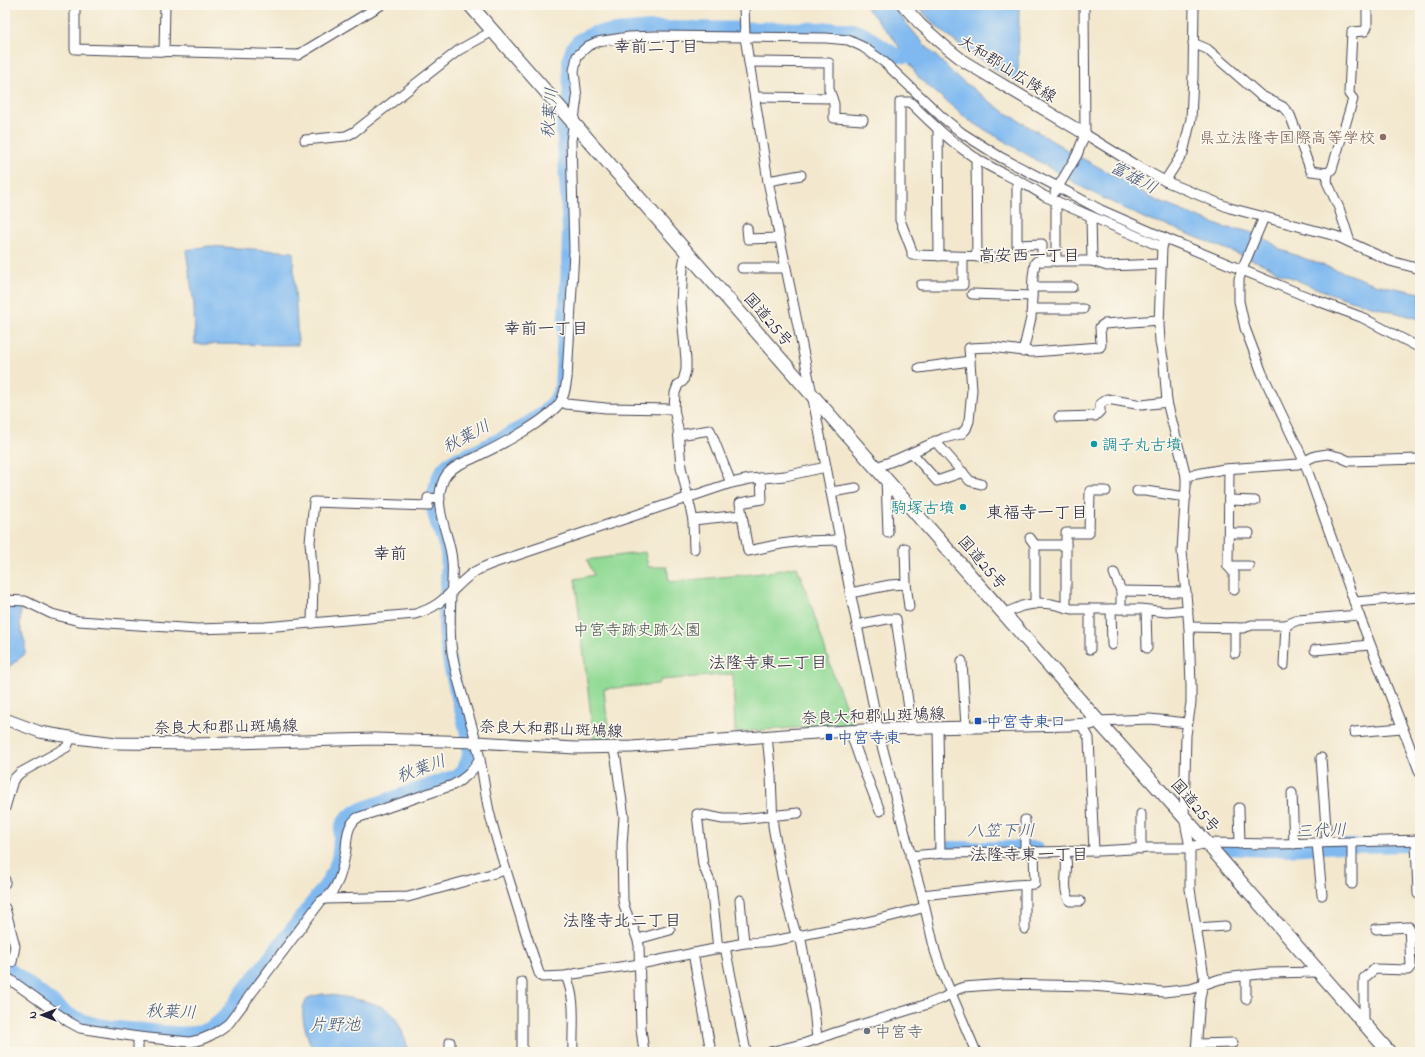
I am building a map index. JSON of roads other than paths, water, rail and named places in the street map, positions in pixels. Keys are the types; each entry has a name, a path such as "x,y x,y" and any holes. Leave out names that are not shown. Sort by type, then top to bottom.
{"highway":[{"name":"国道25号","path":"470,5 1389,1052"}],"main road":[{"name":"大和郡山広陵線","path":"903,5 920,24 965,62 1085,134"},
{"name":"奈良大和郡山斑鳩線","path":"5,719 40,732 116,743 194,744 374,739 461,741 575,748 613,747 879,729 1091,724 1098,721"}],"street":[{"path":"75,5 75,49 298,55 381,5"},
{"path":"164,52 165,5"},
{"path":"744,5 745,37 768,181 812,394 850,593 885,760 938,958 976,1052"},
{"path":"1056,261 1054,200 1059,186 1077,155 1085,134 1084,5"},
{"path":"1165,181 1183,153 1191,120 1194,5"},
{"path":"1350,242 1339,208 1327,182 1328,173 1332,169 1354,99 1349,94 1352,32 1364,31 1367,27 1367,5"},
{"path":"305,140 346,136 354,132 459,50 493,31"},
{"path":"925,907 878,921 798,936 755,943 744,943 640,964 566,976 542,977 531,951 489,811 476,742 452,654 450,634 452,560 448,540 440,516 440,499 444,480 449,471 510,439 546,417 561,401 566,387 574,251 571,120 577,98 574,70 577,56 588,46 597,42 629,37 834,38 855,43 884,62 942,117 962,133 1000,157 1059,186 1101,210 1165,238 1242,268 1310,298 1361,317 1420,348"},
{"path":"1193,43 1207,49 1260,95 1283,107 1290,115 1311,170 1328,173"},
{"path":"749,62 829,64 829,89 834,104 834,118 863,120"},
{"path":"754,97 832,98"},
{"path":"992,257 912,255 912,251 900,220 900,102 910,102 938,129 976,158 1017,181 1034,188 1044,196 1162,247"},
{"path":"938,129 939,256"},
{"path":"1085,134 1137,166 1165,181 1230,208 1262,220 1336,236 1390,261 1420,269"},
{"path":"976,158 977,257"},
{"path":"768,181 801,176"},
{"path":"1017,181 1017,245 1042,244 1042,261"},
{"path":"1091,216 1092,261"},
{"path":"1262,220 1242,268 1239,279 1239,301 1245,328 1262,374 1304,460 1354,602 1420,773"},
{"path":"747,228 748,239 779,238"},
{"path":"1165,238 1162,247 1161,264 1159,320 1160,342 1164,364 1167,402 1186,476 1182,551 1188,610 1191,692 1186,735 1184,817 1190,847 1190,889 1203,970 1197,1048 1233,1043"},
{"path":"686,250 683,267 681,303 686,370 683,381 678,385 675,393 674,409 679,435 681,467 693,520 694,549"},
{"path":"921,285 963,285 963,257"},
{"path":"1023,352 1031,318 1035,263 1037,260 1092,261 1107,266 1161,264"},
{"path":"742,268 785,268"},
{"path":"972,294 1032,292 1072,287"},
{"path":"1032,309 1083,309"},
{"path":"877,467 912,453 935,441 961,434 966,429 969,421 971,397 969,348 991,347 1032,352 1100,347 1100,328 1104,324 1159,320"},
{"path":"919,368 970,362"},
{"path":"1059,418 1094,416 1100,411 1100,404 1107,399 1142,405 1167,402"},
{"path":"561,401 566,404 606,408 674,409"},
{"path":"679,435 710,430 731,483"},
{"path":"935,441 970,481 981,484"},
{"path":"912,453 937,481 963,472"},
{"path":"1186,476 1215,470 1298,464 1315,456 1328,454 1349,461 1420,459"},
{"path":"5,600 25,601 52,614 65,618 92,622 197,629 221,629 312,623 408,615 428,611 451,594 470,575 480,568 731,483 750,479 785,476 826,467"},
{"path":"1229,469 1228,566 1234,573 1234,590"},
{"path":"761,478 762,499 740,503 748,551 803,541 840,540"},
{"path":"886,478 888,533"},
{"path":"831,492 856,488"},
{"path":"1066,608 1066,533 1089,533 1090,491 1106,491"},
{"path":"1137,491 1186,497"},
{"path":"312,623 313,581 310,542 314,502 428,506 428,498 440,499"},
{"path":"1229,500 1254,501"},
{"path":"693,520 742,514"},
{"path":"1229,533 1249,533"},
{"path":"1030,538 1035,545 1035,604"},
{"path":"1035,545 1066,545"},
{"path":"905,548 906,584 909,607"},
{"path":"1228,566 1249,566"},
{"path":"1112,645 1116,609 1121,591 1114,574"},
{"path":"850,593 890,585 906,584"},
{"path":"1121,591 1186,592"},
{"path":"1354,602 1420,597"},
{"path":"1005,613 1022,606 1035,604 1052,604 1072,609 1116,609 1167,612 1188,610"},
{"path":"1090,609 1090,649"},
{"path":"1146,610 1147,648"},
{"path":"1189,627 1243,628 1252,625 1286,625 1298,620 1359,615"},
{"path":"857,625 887,619 896,619 912,728"},
{"path":"1284,665 1286,625"},
{"path":"1235,628 1235,653"},
{"path":"1315,650 1370,645"},
{"path":"962,661 966,727"},
{"path":"1098,721 1150,718 1187,723"},
{"path":"1081,724 1089,738 1094,851"},
{"path":"938,728 940,853"},
{"path":"1354,732 1402,728"},
{"path":"850,731 880,811"},
{"path":"767,736 771,775 772,816 787,903 795,931 801,940 810,988 817,1039"},
{"path":"5,808 13,780 16,776 24,770 67,747 71,737"},
{"path":"613,747 624,818 622,845 623,900 624,908 638,939 641,1029 644,1052"},
{"path":"1321,758 1322,895"},
{"path":"5,976 69,1022 80,1028 138,1037 190,1042 206,1038 220,1030 233,1018 321,901 326,899 333,892 343,864 347,834 353,822 357,818 452,785 464,779 474,770 480,759"},
{"path":"1292,793 1294,844"},
{"path":"1239,808 1240,844"},
{"path":"746,1052 722,948 711,884 703,865 697,814 723,819 750,819 798,813"},
{"path":"1140,814 1141,845"},
{"path":"922,895 1006,885 1035,884 1028,849 1025,820"},
{"path":"910,856 940,853 1028,849 1094,851 1141,845 1190,847 1207,843 1352,846 1417,843 1418,894"},
{"path":"1352,846 1352,884"},
{"path":"1064,851 1066,856 1065,896 1070,901 1080,901"},
{"path":"326,899 408,897 506,870"},
{"path":"1025,884 1025,929"},
{"path":"740,900 744,943"},
{"path":"5,908 14,946 12,962 5,959"},
{"path":"1197,928 1225,926"},
{"path":"1364,1022 1364,978 1375,969 1408,970 1415,956 1409,927 1376,928"},
{"path":"638,939 670,930"},
{"path":"693,953 711,1052"},
{"path":"770,1052 799,1045 928,1004 964,987 990,984 1107,986 1164,992 1185,990 1220,979 1246,975 1319,972"},
{"path":"1246,975 1246,999"},
{"path":"566,976 571,987 573,998 573,1052"},
{"path":"522,982 522,1052"},
{"path":"138,1037 138,1052"},
{"path":"450,1042 450,1052"}],"water":[{"path":"864,5 891,5 922,42 957,77 1000,109 1072,153 1119,178 1157,201 1225,228 1233,228 1255,234 1269,241 1281,250 1375,284 1420,293 1420,319 1328,293 1279,273 1268,266 1171,227 1148,220 1087,190 967,119 919,78 894,39"},
{"path":"917,5 1019,5 1018,83 951,39 927,17"},
{"path":"209,246 293,252 298,345 195,344 194,305 186,250"},
{"path":"5,606 21,606 20,625 25,643 25,654 5,670"},
{"name":"片野池","path":"322,994 360,1000 388,1010 398,1024 409,1052 313,1052 306,1032 303,1008 305,1002 310,997"}],"waterway":[{"name":"秋葉川","path":"5,967 68,1014 94,1024 186,1034 206,1030 212,1027 229,1012 246,987 325,886 337,862 341,829 346,819 361,809 458,775 467,763 469,755 468,740 453,677 446,635 445,609 448,561 446,548 435,517 433,505 434,495 439,476 447,465 458,458 474,452 523,427 551,405 561,387 569,230 563,124 570,101 569,59 573,47 579,40 594,33 650,28 847,29 854,30 871,38 895,54 902,56 915,54"},
{"name":"三代川","path":"1223,848 1268,850 1343,846 1420,845"},
{"name":"八笠下川","path":"944,848 1036,848"}],"place":[{"name":"県立法隆寺国際高等学校","path":"1383,137"},
{"name":"調子丸古墳","path":"1094,444"},
{"name":"駒塚古墳","path":"963,507"},
{"name":"中宮寺東口","path":"978,721"},
{"name":"中宮寺東","path":"829,737"},
{"name":"中宮寺","path":"867,1031"}],"district":[{"name":"幸前二丁目","path":"656,46"},
{"name":"高安西一丁目","path":"1029,255"},
{"name":"幸前一丁目","path":"546,328"},
{"name":"東福寺一丁目","path":"1037,512"},
{"name":"幸前","path":"390,553"},
{"name":"法隆寺東二丁目","path":"768,662"},
{"name":"法隆寺東一丁目","path":"1029,854"},
{"name":"法隆寺北二丁目","path":"622,920"}],"water label":[{"name":"富雄川","path":"1134,177"}],"park label":[{"name":"中宮寺跡史跡公園","path":"637,629"}]}
